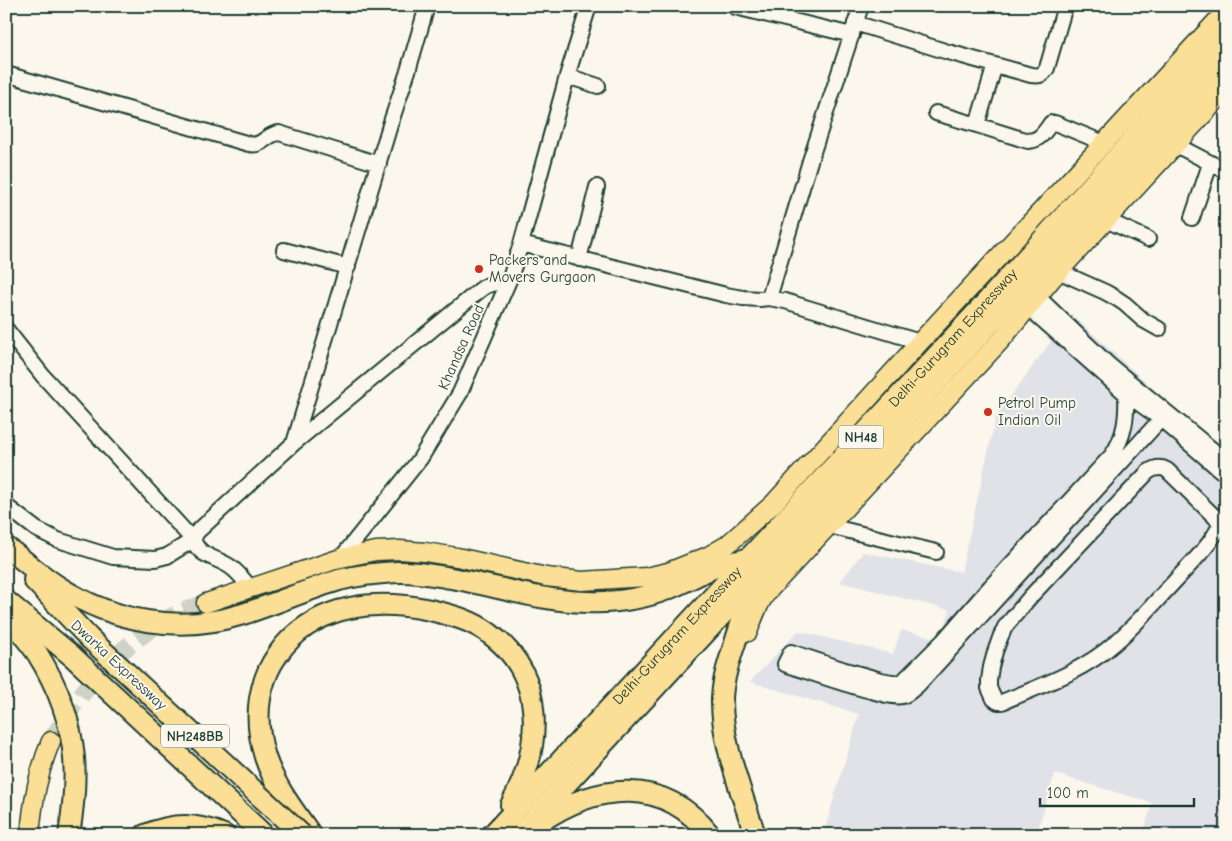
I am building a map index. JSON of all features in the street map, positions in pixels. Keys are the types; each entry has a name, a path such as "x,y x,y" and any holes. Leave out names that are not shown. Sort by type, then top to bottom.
{"highway":[{"name":"Delhi-Gurugram Expressway","path":"496,831 985,302 1226,36"},
{"name":"Delhi-Gurugram Expressway","path":"520,835 1226,65"},
{"path":"6,547 59,587 91,605 118,615 178,624 208,622 241,615 340,580 371,574 400,572 430,574 554,599 611,602 643,597 669,589 714,568 747,560"},
{"name":"Dwarka Expressway","path":"6,552 89,638 302,835"},
{"path":"755,835 729,750 723,722 722,697 729,660 756,578"},
{"name":"Dwarka Expressway","path":"6,600 72,656 264,835"},
{"path":"311,835 282,791 265,757 259,733 258,718 261,694 268,671 280,650 291,638 314,621 330,613 360,606 401,606 448,614 465,620 478,626 500,642 522,672 531,696 534,740 520,790 496,831"},
{"path":"6,614 36,653 66,713 74,758 74,789 69,835"},
{"path":"520,835 568,805 604,793 626,791 654,796 678,806 693,816 710,835"},
{"path":"145,835 174,826 200,827 219,833"}],"main road":[{"path":"206,603 341,558 376,551 424,552 456,557 546,577 582,581 646,577 668,572 708,556 727,545 773,504 1226,11"},
{"path":"723,687 732,678 752,620 763,598 1002,339 1058,271 1226,90"},
{"path":"30,835 38,780 43,760 51,741"}],"street":[{"path":"294,443 427,6"},
{"name":"Khandsa Road","path":"341,558 420,459 460,393 508,282 521,244 588,6"},
{"path":"735,6 853,29 1038,76 1044,73 1047,68 1065,6"},
{"path":"769,298 810,161 861,6"},
{"path":"977,125 996,65"},
{"path":"6,74 249,144 258,144 272,134 282,134 379,164"},
{"path":"567,76 598,86"},
{"path":"936,113 1028,141 1034,141 1039,138 1051,123 1055,123 1104,143"},
{"path":"1176,145 1226,171"},
{"path":"1192,218 1210,164"},
{"path":"580,259 597,187"},
{"path":"1106,220 1148,239"},
{"path":"521,244 743,298 769,298 785,301 920,342"},
{"path":"284,250 348,267"},
{"path":"1058,271 1116,298 1142,320 1159,329"},
{"path":"6,506 36,529 58,540 113,557 155,559 167,556 193,540 196,532 294,443 480,290 493,283 508,282"},
{"path":"1033,302 1126,394 1164,415 1226,460"},
{"path":"1033,302 1108,364 1220,470 1226,473"},
{"path":"6,329 43,376 193,540 201,552 232,568 251,588"},
{"path":"1126,394 1123,432 1121,440 1112,455 990,587 943,641 903,681 900,690 893,697 838,682 785,664 791,652 845,670 892,682 900,690 912,691 1164,415"},
{"path":"1158,468 1167,470 1224,518 1208,545 1116,643 1086,664 1055,680 1002,702 994,699 989,688 991,667 1005,627 1031,596 1148,472 1158,468"},
{"path":"829,526 936,552"}],"shaded area":[{"path":"1071,314 1226,455 1226,835 1143,835 1152,803 1055,774 1036,835 823,835 859,714 750,682 798,631 893,654 901,630 941,639 950,610 840,582 863,552 961,572 996,416"}],"tunnel":[{"path":"51,741 83,693 118,654 165,620 206,603"}],"place":[{"name":"Packers and Movers Gurgaon","path":"479,269"},
{"name":"Petrol Pump Indian Oil","path":"988,412"}]}
